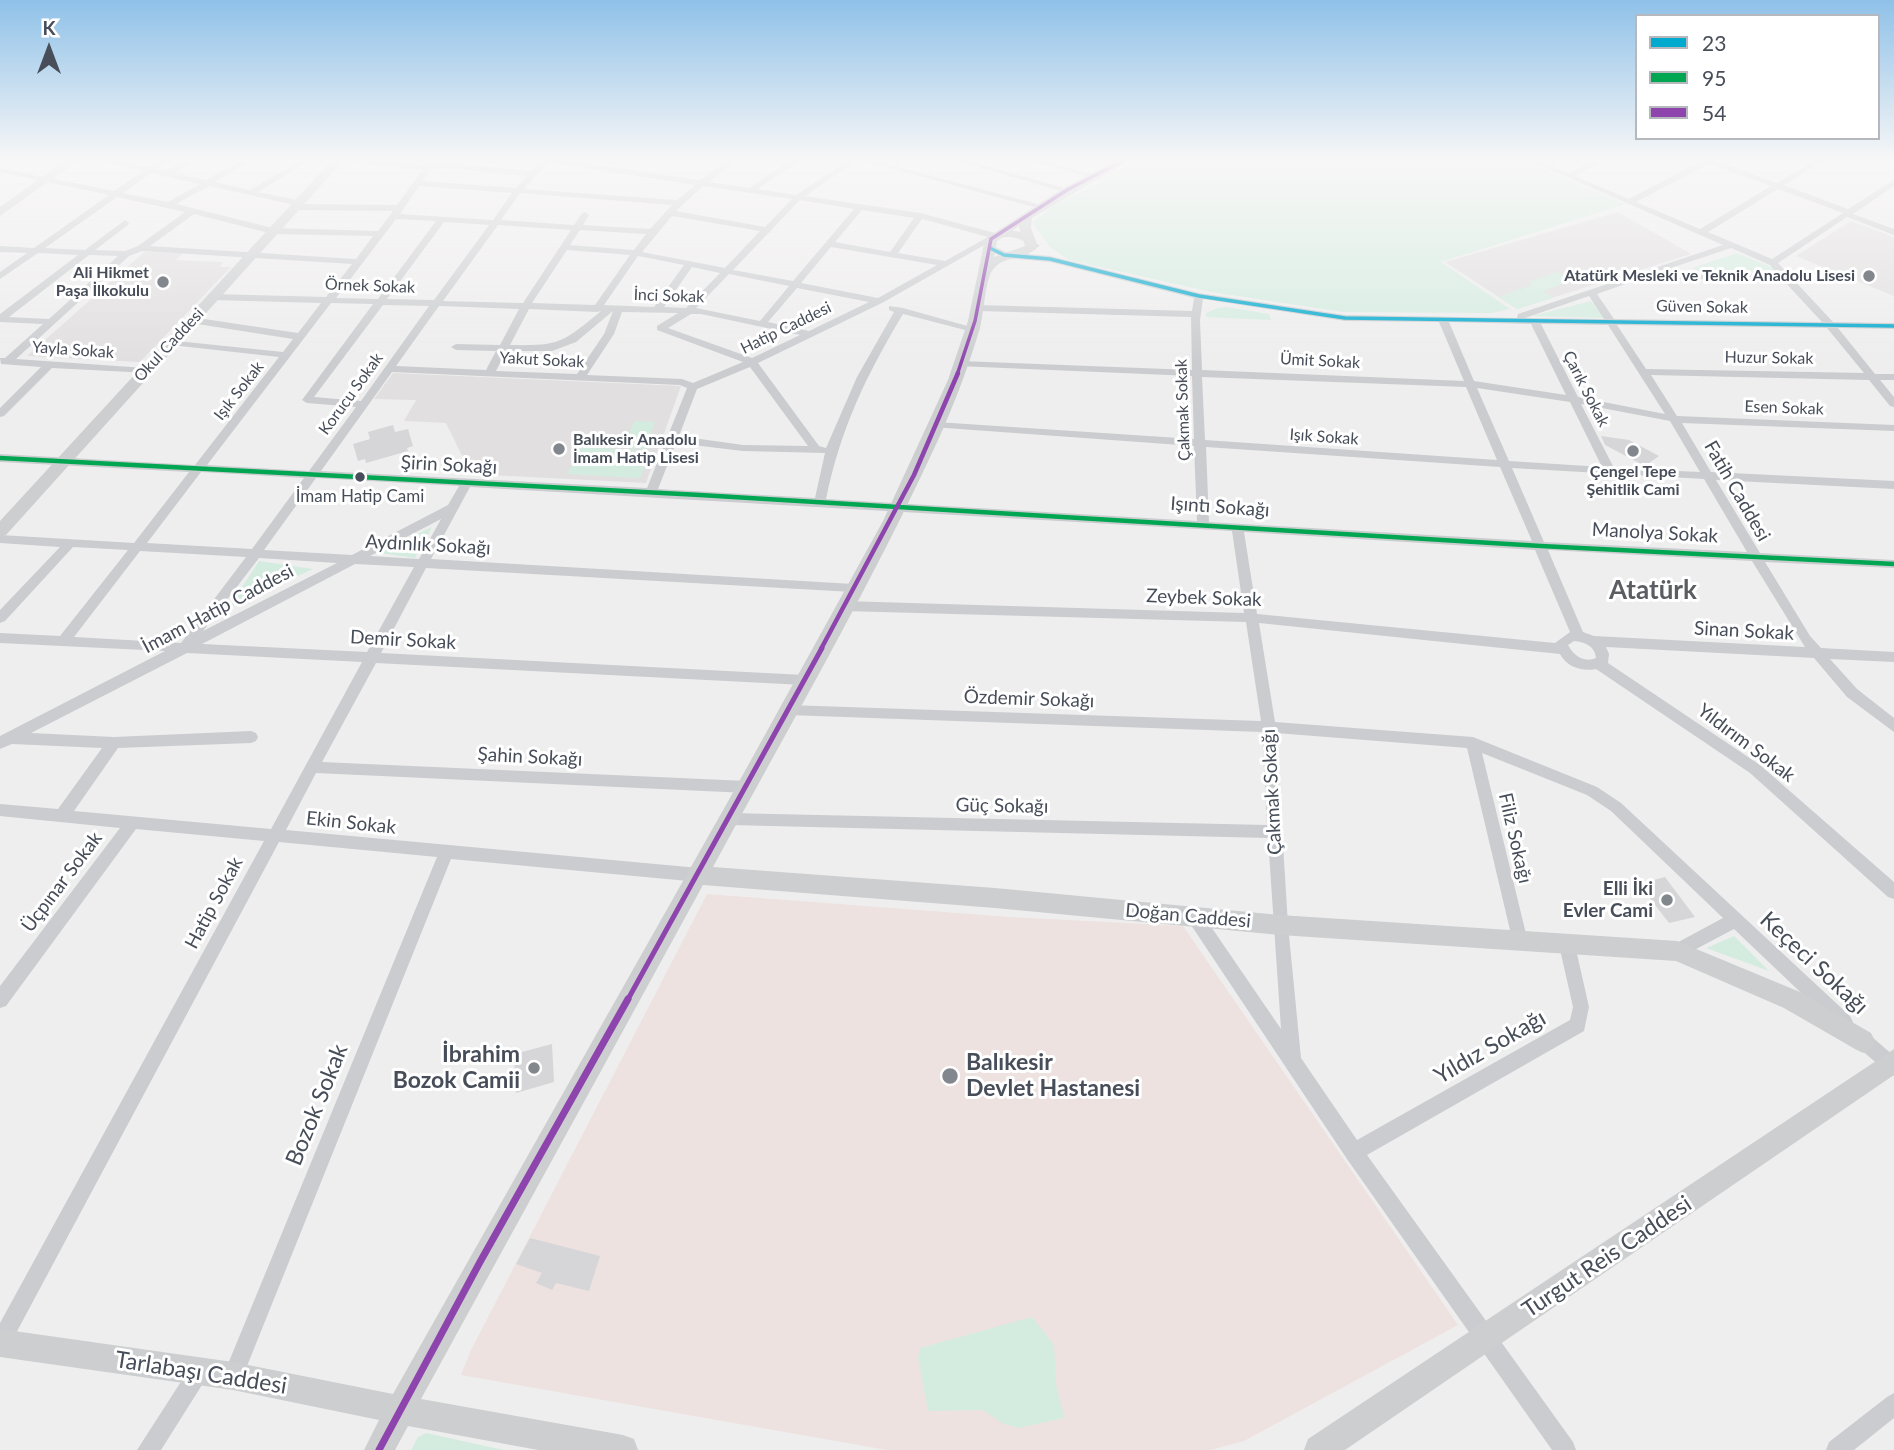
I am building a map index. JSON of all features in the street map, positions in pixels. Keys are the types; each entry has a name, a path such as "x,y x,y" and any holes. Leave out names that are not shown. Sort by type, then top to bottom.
{"main road":[{"name":"Okul Caddesi","path":"0,531 276,228"},
{"path":"379,1450 699,875 897,506 936,425 961,364 973,329 992,241 1010,228"},
{"path":"986,270 995,258 1029,251 1032,244 1025,228"},
{"name":"Doğan Caddesi","path":"699,875 1280,925 1677,951 1792,1000 1863,1041"},
{"name":"Turgut Reis Caddesi","path":"1319,1450 1893,1064"},
{"name":"Tarlabaşı Caddesi","path":"0,1343 200,1370 402,1408"},
{"path":"402,1408 452,1420 622,1450"}],"street":[{"path":"0,276 68,228"},
{"path":"0,319 119,228"},
{"path":"3,362 126,254 141,248 169,228"},
{"path":"260,228 273,231 380,234"},
{"name":"Işık Sokak","path":"64,641 385,228"},
{"path":"364,404 307,400 436,228"},
{"name":"Korucu Sokak","path":"183,649 492,228"},
{"path":"489,373 525,307 578,228"},
{"path":"588,228 652,232"},
{"path":"456,347 540,350 576,337 608,310 635,253 656,228"},
{"path":"754,228 767,230"},
{"path":"769,228 687,312 660,328 752,362 816,450"},
{"path":"762,324 843,228"},
{"path":"893,254 912,228"},
{"path":"954,228 992,241 1015,234 1031,240 1051,260"},
{"path":"1691,228 1773,262 1830,325 1894,404"},
{"path":"1701,232 1708,228"},
{"path":"1773,262 1825,228"},
{"path":"992,241 998,253 1051,260 1199,296 1345,318 1443,320 1510,319 1731,245"},
{"name":"Hatip Caddesi","path":"692,387 752,362 876,302 992,241"},
{"path":"829,244 947,264"},
{"path":"566,247 635,253 727,270 876,302 973,329"},
{"path":"141,248 358,262"},
{"path":"0,249 126,254"},
{"path":"656,311 690,263"},
{"path":"1640,275 1787,277"},
{"name":"Fatih Caddesi","path":"1591,292 1674,419 1805,639 1852,693 1894,726"},
{"name":"Çakmak Sokak","path":"1199,296 1196,314 1197,372 1203,523"},
{"name":"Örnek Sokak","path":"213,297 525,307"},
{"name":"İnci Sokak","path":"525,307 701,311 808,334"},
{"path":"978,308 1196,314"},
{"path":"580,378 609,334 608,310"},
{"path":"820,502 831,450 863,378 900,310"},
{"path":"0,319 50,322"},
{"name":"Güven Sokak","path":"1510,319 1894,326"},
{"path":"191,320 301,337"},
{"path":"1443,320 1578,636 1563,640 1561,649"},
{"name":"Çarık Sokak","path":"1534,320 1610,471"},
{"path":"171,342 287,355"},
{"name":"Yayla Sokak","path":"3,362 145,371"},
{"name":"Ümit Sokak","path":"961,364 1471,384 1574,399 1674,419"},
{"path":"0,414 49,365"},
{"name":"Yakut Sokak","path":"389,369 682,382 692,387"},
{"name":"Huzur Sokak","path":"1644,372 1894,377"},
{"path":"651,492 692,387"},
{"name":"Esen Sokak","path":"1674,419 1894,428"},
{"name":"Işık Sokak","path":"936,425 1610,471 1894,485"},
{"path":"672,439 743,447 831,450"},
{"name":"Şirin Sokağı","path":"0,458 897,506"},
{"name":"Hatip Sokak","path":"0,1343 466,483"},
{"name":"Işıntı Sokağı","path":"897,506 1541,546"},
{"name":"İmam Hatip Caddesi","path":"4,739 453,508"},
{"name":"Çakmak Sokağı","path":"1237,526 1269,727 1280,925 1292,1059"},
{"name":"Aydınlık Sokağı","path":"0,539 853,588"},
{"path":"0,618 70,543"},
{"name":"Manolya Sokak","path":"1541,546 1894,564"},
{"name":"Zeybek Sokak","path":"844,606 1253,618 1561,649"},
{"name":"Sinan Sokak","path":"1578,636 1593,641 1894,657"},
{"name":"Demir Sokak","path":"0,638 804,680"},
{"path":"1593,641 1604,656 1599,664"},
{"name":"Yıldırım Sokak","path":"1561,649 1580,664 1599,664 1755,769 1894,892"},
{"name":"Özdemir Sokağı","path":"788,710 1269,727 1473,743"},
{"path":"4,739 114,743 251,737"},
{"path":"62,816 114,743"},
{"name":"Keçeci Sokağı","path":"1473,743 1592,792 1616,807 1863,1041 1893,1064"},
{"name":"Filiz Sokağı","path":"1473,743 1520,942"},
{"name":"Şahin Sokağı","path":"311,767 747,787"},
{"name":"Ekin Sokak","path":"0,810 699,875"},
{"name":"Güç Sokağı","path":"729,819 1274,832"},
{"name":"Üçpınar Sokak","path":"0,1000 133,822"},
{"name":"Bozok Sokak","path":"233,1376 446,853"},
{"name":"Çakmak Sokağı","path":"1195,917 1354,1152 1565,1450"},
{"path":"1677,951 1735,920"},
{"name":"Yıldız Sokağı","path":"1354,1152 1578,1024 1581,1007 1567,945"},
{"path":"148,1450 200,1370"},
{"path":"1837,1450 1894,1404"}],"shaded area":[{"path":"1564,228 1645,228 1691,254 1517,309 1445,262"},
{"name":"Atatürk Mesleki ve Teknik Anadolu Lisesi","path":"1841,228 1869,228 1894,237 1894,296 1796,256"},
{"path":"144,252 183,253 176,260 223,262 220,267 231,267 140,362 27,356"},
{"name":"Balıkesir Anadolu İmam Hatip Lisesi","path":"393,373 681,386 646,483 471,474 446,423 404,421 416,400 374,399"},
{"name":"Balıkesir Devlet Hastanesi","path":"707,894 1010,917 1183,926 1458,1325 1244,1441 1211,1450 887,1450 461,1375 471,1350"}],"green space":[{"path":"1036,228 1551,228 1441,262 1510,309 1492,313 1343,312 1211,292 1069,260 1051,248"},
{"path":"1737,253 1774,268 1773,274 1706,275 1692,268"},
{"path":"1557,272 1571,281 1543,291 1553,298 1517,309 1498,297 1532,285 1529,282"},
{"path":"1591,301 1605,318 1532,316"},
{"path":"1227,307 1269,314 1271,320 1206,317 1206,313"},
{"path":"634,421 655,422 645,449 623,448"},
{"path":"580,447 651,451 640,478 567,474"},
{"path":"432,527 415,558 379,553"},
{"path":"259,561 313,569 228,608"},
{"path":"1734,936 1769,971 1706,948"},
{"path":"1032,1317 1054,1345 1056,1384 1064,1418 1019,1428 1004,1424 983,1410 928,1411 918,1358 920,1348"},
{"path":"426,1433 504,1450 411,1450 418,1437"}],"building":[{"name":"İmam Hatip Cami","path":"393,425 395,432 408,429 413,446 407,448 408,451 366,463 365,459 358,461 353,444 370,439 368,432"},
{"name":"Çengel Tepe Şehitlik Cami","path":"1601,436 1629,440 1659,456 1645,466 1605,445"},
{"name":"Elli İki Evler Cami","path":"1665,877 1695,917 1669,923 1639,884"},
{"name":"İbrahim Bozok Camii","path":"552,1044 554,1082 516,1093 514,1054"},
{"path":"530,1238 600,1256 589,1291 556,1283 552,1290 536,1283 542,1273 516,1264"}],"transit line":[{"name":"54","path":"379,1450 480,1262 742,795 891,521 936,428 955,380 975,321 991,239 1009,228"},
{"name":"23","path":"990,248 1004,255 1050,259 1199,296 1345,318 1894,326"},
{"name":"95","path":"0,458 700,495 1541,546 1894,564"}],"place":[{"name":"Atatürk Mesleki ve Teknik Anadolu Lisesi","path":"1869,276"},
{"name":"Ali Hikmet Paşa İlkokulu","path":"163,282"},
{"name":"Balıkesir Anadolu İmam Hatip Lisesi","path":"559,449"},
{"name":"Çengel Tepe Şehitlik Cami","path":"1633,451"},
{"name":"İmam Hatip Cami","path":"360,477"},
{"name":"Elli İki Evler Cami","path":"1667,900"},
{"name":"İbrahim Bozok Camii","path":"534,1068"},
{"name":"Balıkesir Devlet Hastanesi","path":"950,1076"}],"district":[{"name":"Atatürk","path":"1653,591"}]}
